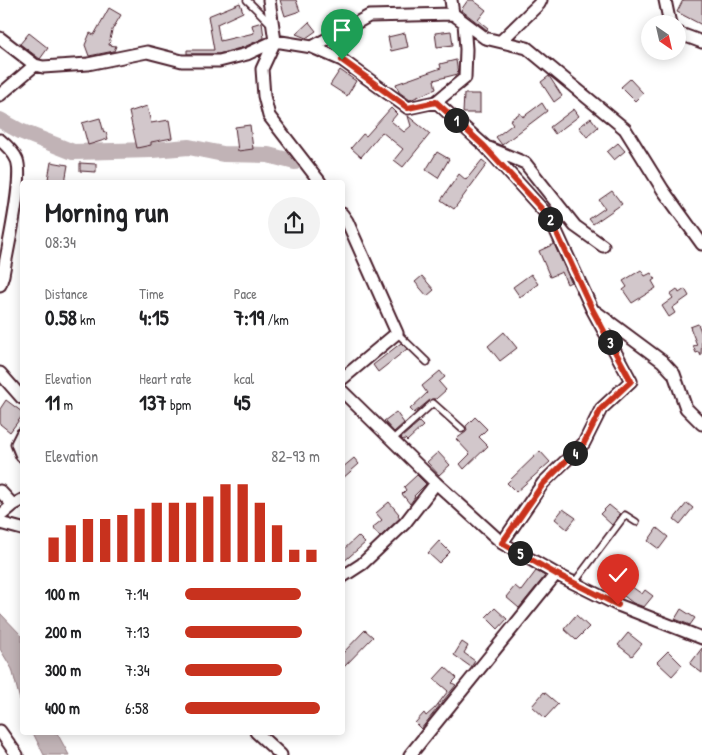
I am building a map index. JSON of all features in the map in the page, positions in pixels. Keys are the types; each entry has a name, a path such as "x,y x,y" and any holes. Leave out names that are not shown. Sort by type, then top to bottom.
{"street":[{"path":"269,0 275,41 262,68 268,116 318,180"},
{"path":"451,0 453,14"},
{"path":"501,42 540,4 541,0"},
{"path":"664,0 668,15"},
{"path":"312,47 369,16 453,14 485,38 527,48 625,129 663,190 702,244"},
{"path":"0,38 35,65 43,68 88,64 147,52 182,61 219,61 247,54 275,41 312,47 342,60 408,108 436,102 464,78 466,49 464,23"},
{"path":"686,36 702,42"},
{"path":"0,95 35,65"},
{"path":"436,102 484,146 550,218 592,309 631,381 601,409 584,443 543,484 502,543"},
{"path":"0,140 7,145 17,160 20,178 4,275 0,285"},
{"path":"484,146 525,163 575,226 603,246"},
{"path":"345,218 397,333 345,376"},
{"path":"592,309 662,361 674,374 686,408 702,424"},
{"path":"0,373 20,396"},
{"path":"345,394 436,483 502,543 556,574 618,605 702,638"},
{"path":"20,438 17,444 20,451"},
{"path":"345,575 362,564 405,523 436,483"},
{"path":"0,491 18,502 0,516"},
{"path":"0,523 20,528"},
{"path":"410,755 556,574"},
{"path":"0,731 17,755"},
{"path":"259,735 281,755"}],"lane":[{"path":"247,0 273,27"},
{"path":"397,333 427,362"},
{"path":"392,440 434,403 462,429"},
{"path":"574,583 625,515 636,522"}],"shaded area":[{"path":"0,613 20,634 20,700 12,669 0,649"},
{"path":"34,735 58,735 69,755 44,755"}],"building":[{"path":"280,0 296,0 300,11 285,16"},
{"path":"468,0 473,0 486,10 478,20 488,28 487,30 461,10"},
{"path":"683,0 702,0 702,25 686,15 677,12"},
{"path":"240,3 243,12 217,24 220,41 254,33 252,25 262,22 264,38 244,47 218,54 187,54 187,50 214,50 208,16"},
{"path":"109,8 121,15 112,30 109,45 116,46 114,51 89,56 85,45 90,33 94,35"},
{"path":"309,22 316,31 306,38 296,34"},
{"path":"451,31 453,45 437,47 435,33"},
{"path":"29,33 48,48 40,59 20,44"},
{"path":"405,33 408,47 391,51 388,37"},
{"path":"456,60 458,74 434,80 436,89 410,100 399,92 396,84 441,68 440,64"},
{"path":"340,70 356,81 347,96 330,85"},
{"path":"549,76 562,96 554,102 541,82"},
{"path":"630,79 643,93 635,101 621,87"},
{"path":"464,94 480,94 480,113 463,113"},
{"path":"542,103 547,111 502,145 496,137 513,124 510,120 520,113 523,117"},
{"path":"147,106 151,123 169,120 172,138 151,142 151,145 137,148 129,112"},
{"path":"391,108 397,114 391,121 404,132 411,126 408,116 430,134 403,167 394,160 403,149 382,132 361,157 351,148 363,134 366,136"},
{"path":"574,109 579,116 555,134 550,127"},
{"path":"100,118 104,133 106,132 108,139 88,145 82,123"},
{"path":"591,118 598,127 587,137 579,127"},
{"path":"250,125 253,149 238,151 235,127"},
{"path":"618,143 625,151 614,160 607,152"},
{"path":"437,152 449,159 438,178 426,170"},
{"path":"482,160 487,164 454,209 441,200 459,174 466,180"},
{"path":"51,162 68,165 65,180 48,179"},
{"path":"80,163 96,164 96,172 80,171"},
{"path":"612,191 622,204 593,224 589,219 605,208 599,200"},
{"path":"554,244 571,282 567,284 562,272 550,277 539,251"},
{"path":"641,270 645,276 651,273 655,279 652,281 656,288 632,303 623,290 627,287 623,281"},
{"path":"531,274 538,284 520,297 513,287"},
{"path":"422,276 434,290 427,296 415,282"},
{"path":"677,289 679,293 685,289 689,296 672,308 675,313 669,317 662,306 673,298 670,294"},
{"path":"698,324 702,334 701,356 699,352 696,353 693,346 697,345 690,327"},
{"path":"504,332 517,348 500,361 488,346"},
{"path":"401,343 407,349 378,372 373,365"},
{"path":"440,371 445,377 439,382 446,390 414,413 410,409 427,393 422,386"},
{"path":"6,400 20,410 20,419 10,432 0,424 0,409"},
{"path":"396,412 404,423 394,432 384,421"},
{"path":"475,417 487,429 479,437 488,446 464,469 460,464 470,454 456,439 466,432 466,426"},
{"path":"419,422 423,426 407,441 401,438"},
{"path":"540,451 550,462 516,492 507,483"},
{"path":"438,452 450,465 439,475 427,462"},
{"path":"354,458 359,464 345,476 345,466"},
{"path":"417,475 426,484 414,496 410,504 402,494 406,490 404,487"},
{"path":"389,502 400,518 380,537 372,528 382,520 376,513"},
{"path":"687,503 693,508 680,524 674,519"},
{"path":"609,505 620,514 612,525 600,514"},
{"path":"563,509 576,518 567,529 555,519"},
{"path":"657,528 668,537 659,549 648,541"},
{"path":"358,536 365,543 345,560 345,548"},
{"path":"439,541 450,552 439,563 428,553"},
{"path":"536,571 545,576 519,608 506,597 515,586 521,591"},
{"path":"618,577 642,594 645,590 653,596 644,607 633,603 624,596 622,598 607,591"},
{"path":"495,608 507,619 498,629 486,617"},
{"path":"681,609 695,618 690,625 675,619"},
{"path":"576,615 589,627 576,640 564,629"},
{"path":"365,630 373,637 345,666 345,651"},
{"path":"628,633 642,644 632,656 618,645"},
{"path":"462,642 468,646 464,653 475,661 471,667 454,655"},
{"path":"702,648 702,673 690,664"},
{"path":"668,651 682,665 672,676 657,662"},
{"path":"445,667 457,678 452,683 456,685 421,729 415,723 424,713 426,716 435,708 448,691 434,679"},
{"path":"544,692 558,704 545,718 532,706"}],"waterway":[{"path":"0,120 20,131 73,152 189,147 223,154 268,155 295,162"}],"route":[{"path":"342,60 408,108 436,102 484,146 550,218 592,309 631,381 601,409 584,443 543,484 502,543 556,574 618,605"}]}
